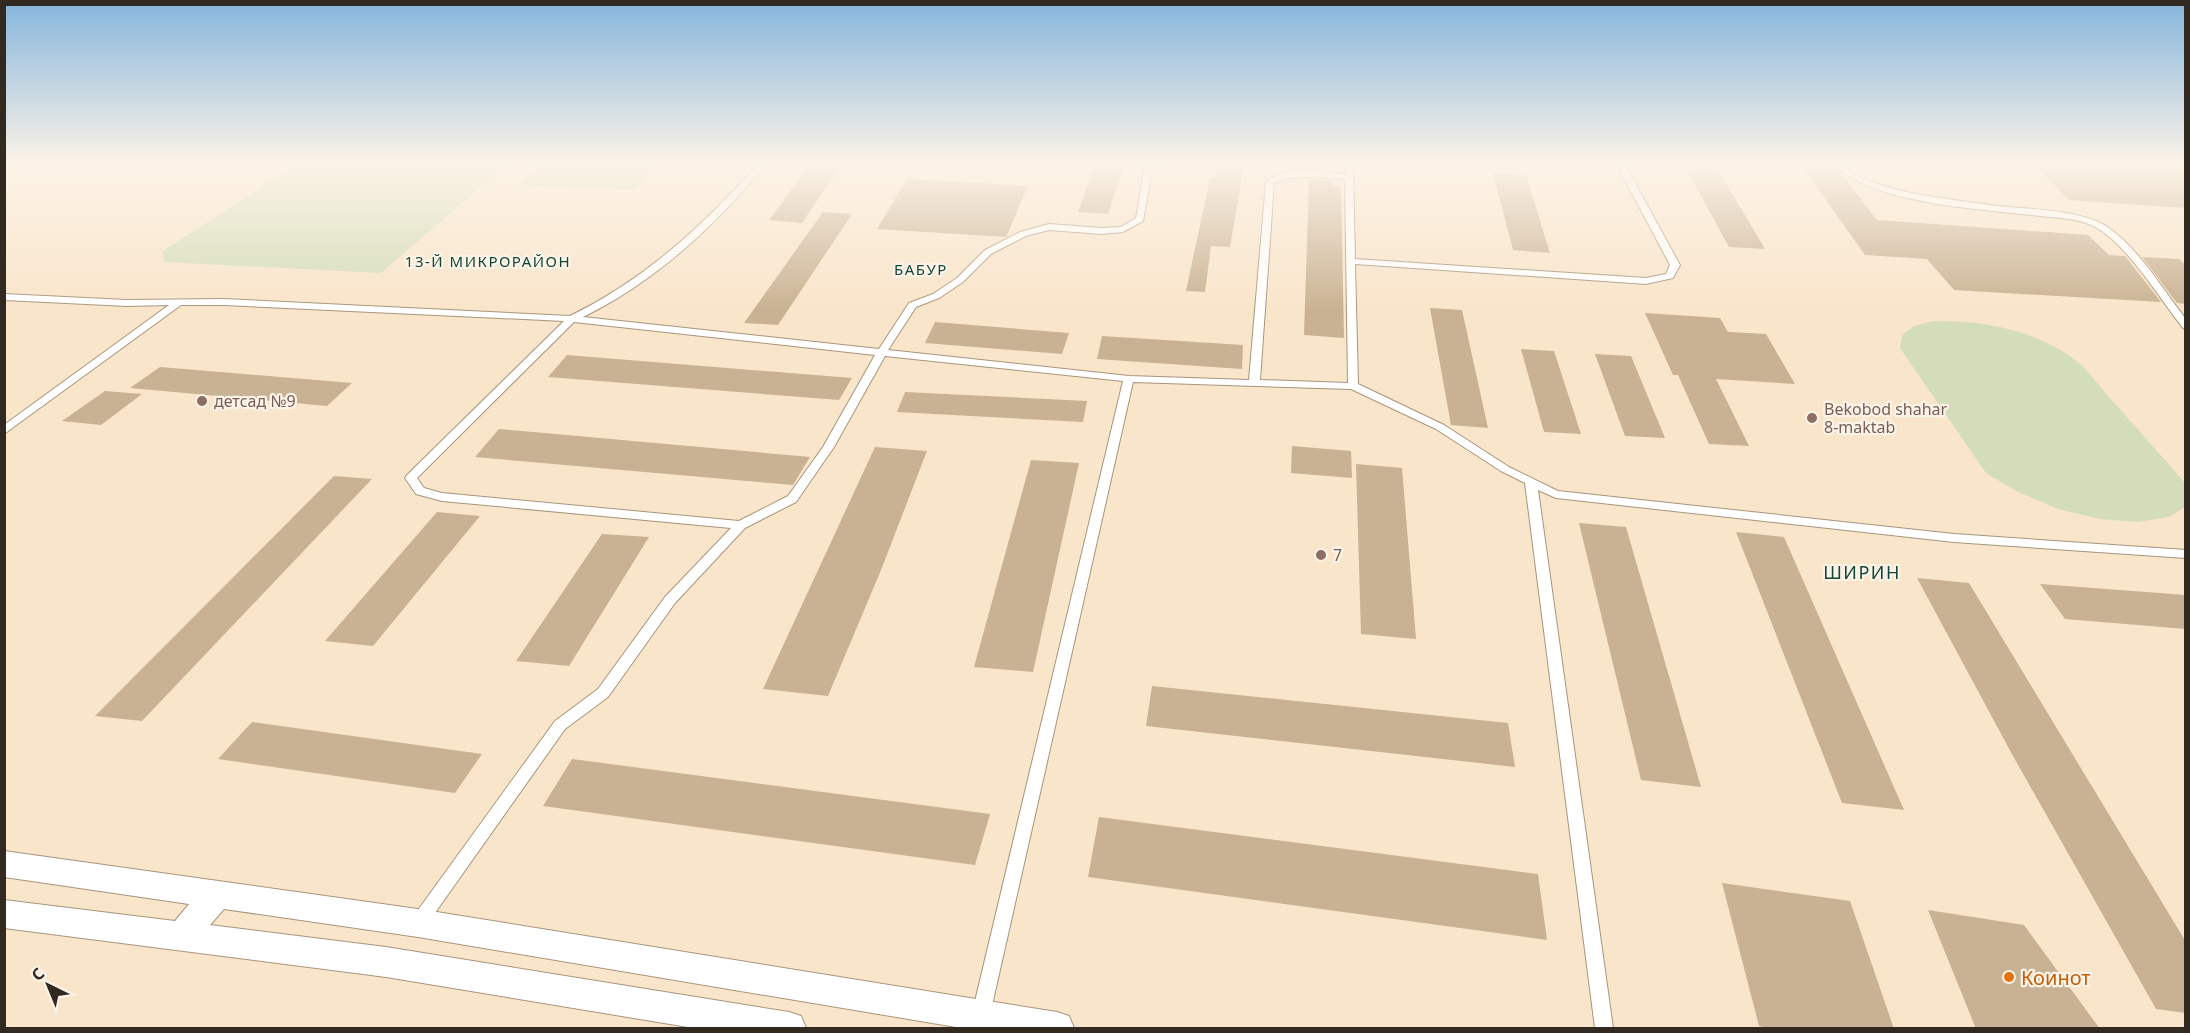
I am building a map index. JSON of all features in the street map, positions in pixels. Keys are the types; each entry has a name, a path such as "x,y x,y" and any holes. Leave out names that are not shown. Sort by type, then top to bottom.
{"street":[{"path":"4,864 418,923 1057,1029"},
{"path":"181,937 217,894"},
{"path":"4,915 386,962 789,1029"}],"lane":[{"path":"715,213 656,268 598,308 572,319 411,478 420,491 442,497 741,525"},
{"path":"418,923 560,724 603,693 670,600 741,525 792,499 828,447 882,352 912,305 936,296 960,280 988,252 1023,234 1049,228 1102,231 1124,229 1140,219 1141,213"},
{"path":"1254,384 1268,213"},
{"path":"1350,213 1353,386"},
{"path":"1351,261 1646,281 1670,276 1675,265 1648,213"},
{"path":"2043,213 2100,225 2118,239 2186,326"},
{"path":"4,297 127,303 224,302 572,319 1129,379 1353,386 1440,427 1531,483 1556,494 1954,538 2186,554"},
{"path":"4,431 178,303"},
{"path":"981,1015 1129,379"},
{"path":"1531,483 1604,1029"}],"green space":[{"path":"221,213 450,213 381,273 164,262 163,251"},
{"path":"1934,321 1971,322 2007,329 2042,341 2074,359 2185,483 2185,507 2169,517 2139,522 2100,519 2058,509 2018,492 1986,473 1900,348 1902,335 1914,326"}],"building":[{"path":"774,213 809,213 802,223 769,220"},
{"path":"822,213 852,214 778,325 744,323"},
{"path":"886,213 1016,213 1006,237 877,229"},
{"path":"1203,213 1236,213 1230,247 1211,246 1205,292 1186,291"},
{"path":"1308,213 1342,213 1344,338 1304,335"},
{"path":"1503,213 1538,213 1550,253 1513,250"},
{"path":"1710,213 1744,213 1765,249 1729,247"},
{"path":"1835,213 1872,213 1877,220 2088,235 2109,255 2125,256 2161,302 1954,290 1927,259 1865,255"},
{"path":"2142,257 2179,259 2186,265 2186,304 2177,303"},
{"path":"1430,308 1462,310 1488,428 1451,425"},
{"path":"1645,313 1720,318 1728,332 1766,334 1795,384 1716,379 1749,446 1709,444 1678,375 1673,375"},
{"path":"935,322 1069,333 1062,354 925,343"},
{"path":"1102,336 1243,345 1242,369 1097,359"},
{"path":"1521,349 1554,351 1581,434 1544,432"},
{"path":"1595,354 1631,356 1665,438 1625,436"},
{"path":"567,355 852,378 839,400 548,377"},
{"path":"160,367 352,383 327,406 130,388"},
{"path":"105,391 142,394 101,425 62,421"},
{"path":"905,392 1087,401 1083,422 897,412"},
{"path":"499,429 810,457 793,485 475,457"},
{"path":"1292,446 1351,451 1352,478 1291,473"},
{"path":"875,447 927,451 881,570 828,696 763,689"},
{"path":"1031,460 1079,463 1033,672 974,667"},
{"path":"1356,464 1402,468 1416,639 1361,634"},
{"path":"334,476 372,479 142,721 95,716"},
{"path":"437,512 480,516 373,646 325,641"},
{"path":"1579,523 1626,527 1701,787 1641,780"},
{"path":"1736,532 1784,537 1904,810 1842,803"},
{"path":"602,534 649,537 569,666 516,661"},
{"path":"1917,578 1969,583 2186,942 2186,1013 2156,1009 2013,756"},
{"path":"2040,584 2186,595 2186,629 2065,619"},
{"path":"1152,686 1508,723 1515,767 1146,726"},
{"path":"252,722 482,754 455,793 218,759"},
{"path":"572,759 990,814 975,865 543,806"},
{"path":"1099,817 1538,874 1547,940 1088,877"},
{"path":"1722,883 1850,901 1894,1029 1773,1029 1759,1026"},
{"name":"Коинот","path":"1928,910 2024,925 2100,1029 1976,1029"}],"place":[{"name":"детсад №9","path":"202,401"},
{"name":"Bekobod shahar 8-maktab","path":"1812,418"},
{"name":"7","path":"1321,555"},
{"name":"Коинот","path":"2009,977"}],"district":[{"name":"13-Й МИКРОРАЙОН","path":"488,261"},
{"name":"БАБУР","path":"921,269"},
{"name":"ШИРИН","path":"1862,572"}]}
